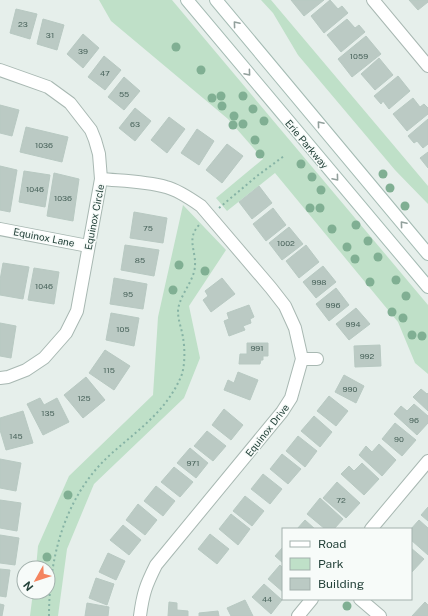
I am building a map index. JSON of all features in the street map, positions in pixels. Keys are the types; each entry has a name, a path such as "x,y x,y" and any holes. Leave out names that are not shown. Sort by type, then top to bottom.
{"street":[{"name":"Erie Parkway","path":"187,0 428,287"},
{"path":"216,0 428,254"},
{"path":"373,0 428,66"},
{"name":"Equinox Circle","path":"0,70 48,86 70,103 88,125 95,140 100,160 101,179 77,311 66,334 44,358 26,370 8,377 0,378"},
{"name":"Equinox Drive","path":"101,179 133,181 167,187 201,206 271,288 284,306 295,328 302,359 291,398 282,412 156,565 145,586 140,616"},
{"name":"Equinox Lane","path":"0,229 88,246"},
{"path":"302,359 317,359"},
{"path":"372,528 428,461"},
{"path":"298,616 311,600"},
{"path":"361,600 380,616"}],"path":[{"path":"218,209 284,156"},
{"path":"49,616 56,548 69,511 77,495 98,467 154,417 164,406 174,392 182,372 184,338 179,322 178,308 194,272 195,257 192,241 193,232 202,222"}],"green space":[{"path":"99,0 172,0 428,305 428,374 415,363 398,322 275,173 227,211 216,198 263,159 228,119 111,21"},
{"path":"261,0 271,0 428,186 428,204 395,170 298,55 273,13"},
{"path":"183,205 226,250 189,306 200,358 184,398 94,484 67,549 58,616 30,616 32,600 56,600 56,560 37,560 38,546 69,476 153,395 158,317"}],"building":[{"path":"291,0 324,0 304,16"},
{"path":"330,0 338,9 342,6 348,13 324,33 311,16"},
{"path":"409,0 428,0 428,2 418,10"},
{"path":"16,9 37,14 30,39 10,33"},
{"path":"43,19 64,25 57,50 37,44"},
{"path":"347,19 355,28 359,25 365,32 341,52 327,35"},
{"path":"83,34 99,48 83,68 67,54"},
{"path":"366,36 381,54 352,77 338,59"},
{"path":"104,56 121,70 105,90 88,77"},
{"path":"379,58 393,75 375,90 361,74"},
{"path":"398,76 410,91 389,109 383,101 381,104 374,96"},
{"path":"124,77 140,91 124,110 108,97"},
{"path":"413,98 420,107 424,104 428,108 428,114 407,131 393,114"},
{"path":"0,105 19,110 12,136 0,133"},
{"path":"135,108 151,121 135,141 119,128"},
{"path":"169,117 185,129 167,153 151,140"},
{"path":"428,119 428,144 423,148 417,141 414,143 408,136"},
{"path":"26,127 68,137 62,162 20,152"},
{"path":"197,129 214,141 199,165 181,153"},
{"path":"227,144 243,156 222,183 206,170"},
{"path":"428,152 428,168 420,158"},
{"path":"0,166 17,170 10,212 0,210"},
{"path":"24,171 50,175 45,207 19,202"},
{"path":"54,173 79,179 73,221 47,216"},
{"path":"259,186 272,203 252,219 239,202"},
{"path":"273,208 286,225 266,241 253,224"},
{"path":"134,212 167,218 163,243 130,238"},
{"path":"289,227 303,244 282,260 269,243"},
{"path":"125,245 159,250 154,276 121,270"},
{"path":"306,245 319,262 299,278 286,261"},
{"path":"3,263 29,267 23,299 0,295 0,280"},
{"path":"323,266 336,282 316,298 303,282"},
{"path":"34,268 59,272 54,304 28,300"},
{"path":"114,278 147,284 143,309 110,304"},
{"path":"222,278 235,294 211,312 203,300 208,296 205,291"},
{"path":"336,288 349,305 329,321 316,304"},
{"path":"249,305 254,317 250,319 251,323 243,326 245,330 229,336 224,321 229,319 227,313"},
{"path":"356,308 370,324 349,340 336,324"},
{"path":"111,313 139,318 134,346 106,340"},
{"path":"0,323 16,326 11,358 0,356"},
{"path":"247,343 268,343 268,356 263,356 263,360 261,360 260,364 239,364 240,354 247,354"},
{"path":"380,345 381,366 355,367 354,346"},
{"path":"105,350 130,366 114,390 89,373"},
{"path":"238,372 258,380 250,400 224,390 228,380 234,383"},
{"path":"344,375 364,386 356,403 335,392"},
{"path":"86,377 105,400 83,418 64,395"},
{"path":"421,389 427,394 428,393 428,411 413,397"},
{"path":"329,396 348,411 336,426 317,411"},
{"path":"40,398 44,405 57,398 69,422 43,435 27,404"},
{"path":"414,404 428,416 428,423 417,435 394,414 401,406 407,411"},
{"path":"224,409 243,425 231,440 212,425"},
{"path":"23,411 33,443 6,450 0,430 0,418"},
{"path":"314,416 332,432 320,447 301,431"},
{"path":"395,423 416,440 402,456 382,439"},
{"path":"207,431 226,446 213,461 194,446"},
{"path":"298,436 317,451 305,467 286,451"},
{"path":"379,444 396,460 382,476 359,455 366,446 372,452"},
{"path":"190,448 208,463 196,478 177,463"},
{"path":"282,454 301,469 288,484 270,469"},
{"path":"0,459 21,463 16,491 0,488"},
{"path":"362,463 379,479 364,495 341,474 349,466 354,471"},
{"path":"174,467 193,482 180,497 161,482"},
{"path":"263,474 282,489 270,504 251,489"},
{"path":"337,482 360,503 346,518 323,498"},
{"path":"156,486 175,501 163,516 144,501"},
{"path":"245,496 264,511 252,526 233,511"},
{"path":"320,498 343,519 335,528 324,528 307,514"},
{"path":"0,500 21,503 17,531 0,528"},
{"path":"138,504 157,520 145,535 126,520"},
{"path":"428,507 428,521 421,515"},
{"path":"231,514 250,529 238,545 219,529"},
{"path":"305,520 314,528 298,528"},
{"path":"419,520 428,528 428,555 412,541 412,528"},
{"path":"123,525 141,540 129,555 110,540"},
{"path":"210,534 229,549 217,564 198,549"},
{"path":"0,535 19,538 15,565 0,563"},
{"path":"282,548 282,562 275,556"},
{"path":"412,549 424,559 412,572"},
{"path":"108,553 125,561 116,580 99,572"},
{"path":"280,565 282,567 282,591 268,579"},
{"path":"0,569 10,570 6,597 0,596"},
{"path":"96,578 114,584 107,605 89,598"},
{"path":"264,584 282,600 271,614 252,597"},
{"path":"245,600 253,616 231,616 227,608"},
{"path":"169,602 177,603 177,610 188,611 188,616 168,616"},
{"path":"425,602 428,605 428,616 412,616"},
{"path":"87,603 109,607 108,616 85,616"},
{"path":"0,604 4,605 2,616 0,616"},
{"path":"218,611 219,616 199,616 199,613"}]}
